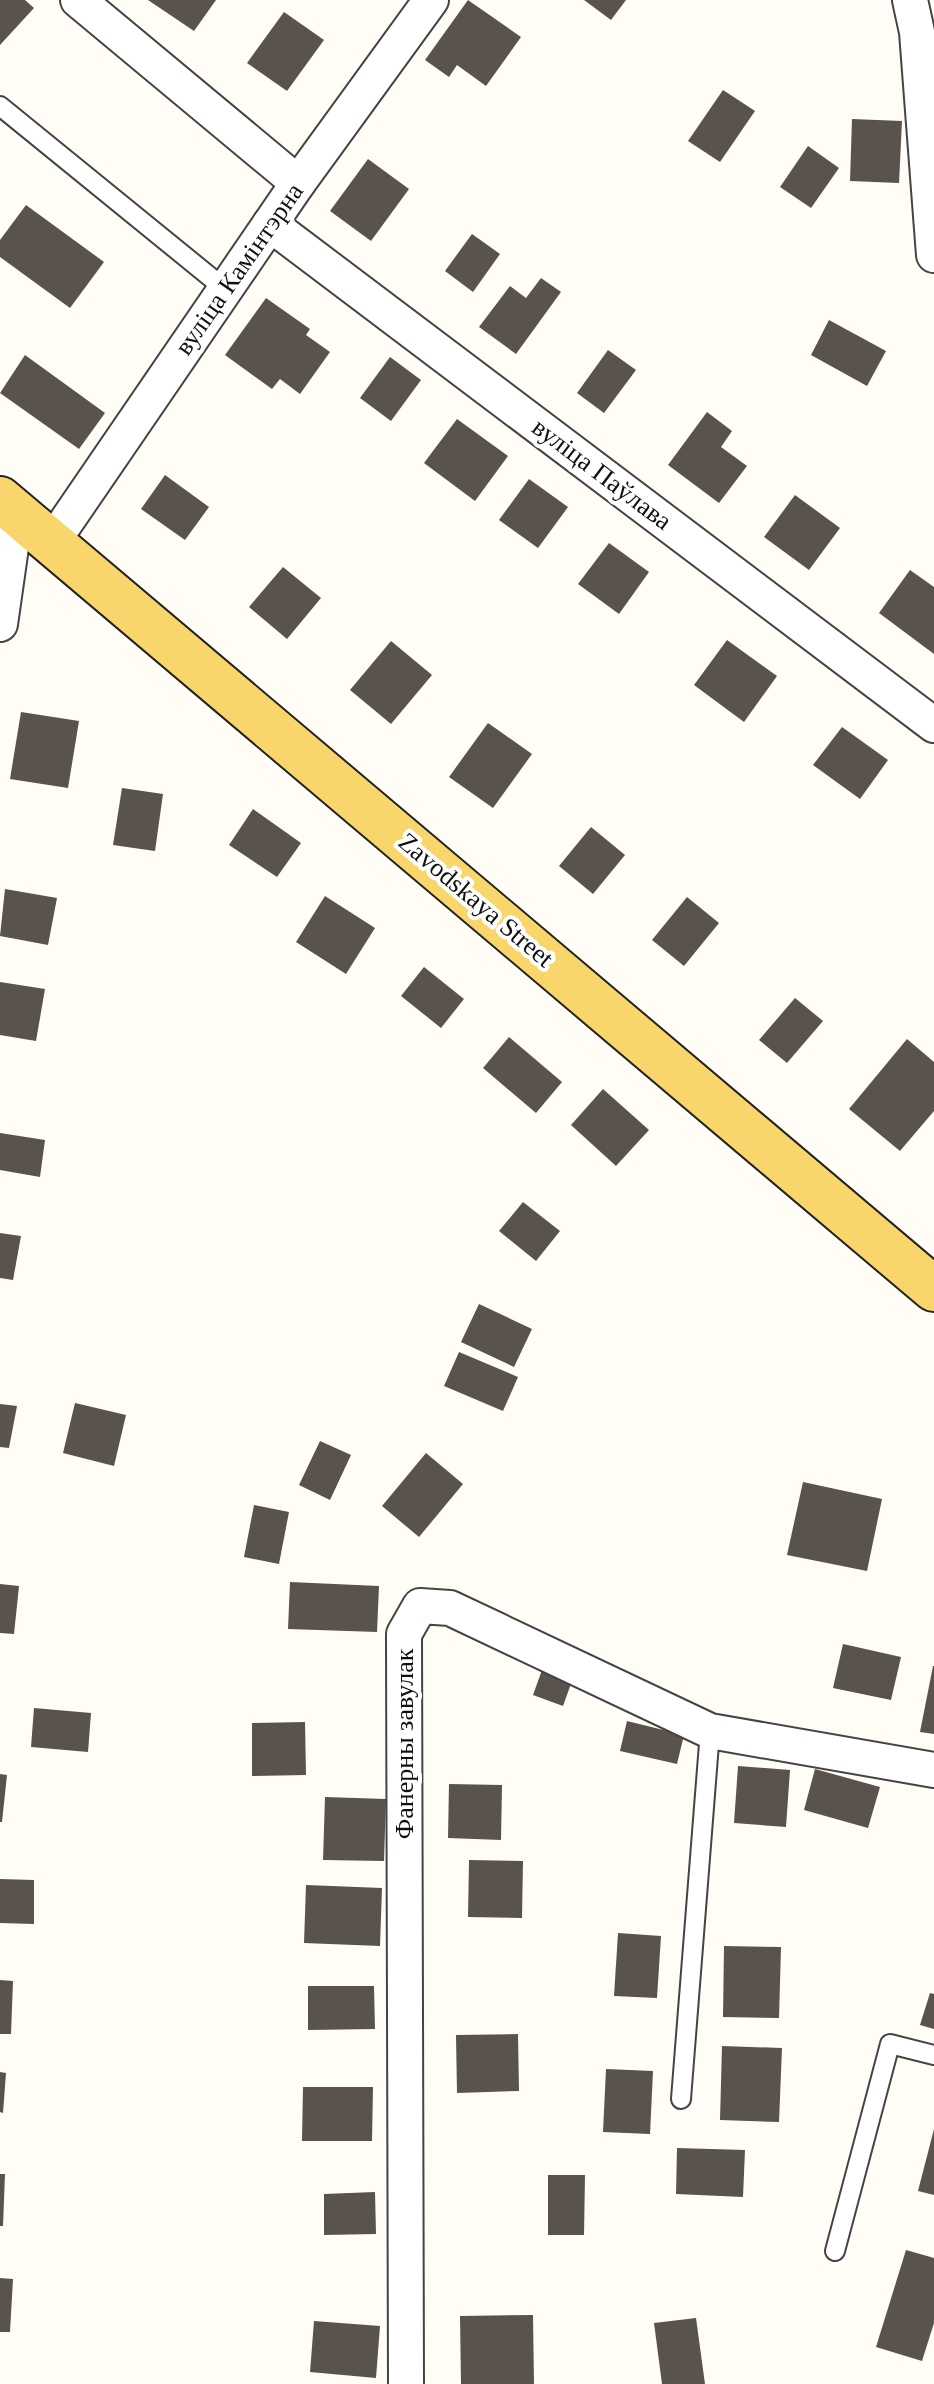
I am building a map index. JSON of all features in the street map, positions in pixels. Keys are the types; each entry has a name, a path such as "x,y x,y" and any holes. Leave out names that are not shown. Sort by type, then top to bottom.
{"main road":[{"name":"Zavodskaya Street","path":"8,505 934,1289"}],"street":[{"path":"78,0 298,183"},
{"name":"вуліца Камінтэрна","path":"53,541 298,183 431,0"},
{"path":"910,0 917,32 934,255"},
{"name":"вуліца Паўлава","path":"270,224 934,725"},
{"path":"0,624 8,505"},
{"name":"Фанерны завулак","path":"406,2384 404,1634 420,1606 450,1608 710,1731 934,1770"}],"lane":[{"path":"0,106 225,289"},
{"path":"681,2099 710,1731"},
{"path":"835,2251 890,2044 934,2055"}],"building":[{"path":"0,0 25,0 34,8 0,45"},
{"path":"148,0 216,0 194,31"},
{"path":"468,0 521,37 486,86 457,65 449,77 425,60"},
{"path":"584,0 626,0 611,20"},
{"path":"284,12 324,40 287,91 247,63"},
{"path":"723,90 755,111 720,162 688,141"},
{"path":"852,119 902,121 899,183 850,181"},
{"path":"808,146 839,168 811,208 780,187"},
{"path":"368,159 409,189 371,241 330,211"},
{"path":"26,205 104,262 70,308 0,257 0,240"},
{"path":"472,234 500,254 473,292 445,271"},
{"path":"541,278 561,292 516,354 479,327 510,286 526,298"},
{"path":"266,298 310,329 306,335 330,352 300,394 280,379 272,389 225,355"},
{"path":"829,320 886,351 867,386 811,355"},
{"path":"608,350 636,370 604,413 577,393"},
{"path":"25,355 105,413 79,449 0,393"},
{"path":"390,357 421,380 391,421 360,398"},
{"path":"707,412 732,431 721,447 747,466 719,503 668,465"},
{"path":"457,419 508,456 475,501 424,463"},
{"path":"165,475 209,507 185,540 141,509"},
{"path":"529,479 568,507 538,548 499,520"},
{"path":"795,495 840,528 809,570 764,537"},
{"path":"609,543 649,572 619,614 578,584"},
{"path":"283,567 321,598 287,639 249,607"},
{"path":"910,570 934,587 934,654 879,613"},
{"path":"727,640 777,676 744,722 694,685"},
{"path":"391,641 432,675 391,724 350,690"},
{"path":"21,712 79,721 68,788 10,779"},
{"path":"488,723 532,754 493,808 449,777"},
{"path":"842,727 888,760 860,799 813,765"},
{"path":"122,788 163,794 155,851 113,845"},
{"path":"253,809 301,843 277,877 229,845"},
{"path":"591,827 625,855 593,894 559,866"},
{"path":"5,889 57,898 48,945 0,936"},
{"path":"325,896 375,928 346,974 296,942"},
{"path":"687,897 719,923 684,966 652,940"},
{"path":"424,967 464,999 441,1028 401,996"},
{"path":"0,982 45,989 36,1041 0,1035"},
{"path":"795,998 823,1021 787,1063 759,1040"},
{"path":"509,1037 562,1082 536,1113 483,1068"},
{"path":"907,1039 934,1062 934,1111 900,1151 849,1109"},
{"path":"603,1089 649,1130 616,1166 571,1125"},
{"path":"0,1133 45,1140 40,1177 0,1170"},
{"path":"523,1202 560,1231 536,1261 499,1231"},
{"path":"0,1233 21,1236 13,1280 0,1278"},
{"path":"479,1304 532,1329 514,1367 461,1342"},
{"path":"459,1352 518,1377 503,1411 444,1386"},
{"path":"75,1403 126,1415 114,1466 63,1453"},
{"path":"0,1404 17,1406 9,1448 0,1447"},
{"path":"320,1441 351,1455 330,1500 299,1485"},
{"path":"426,1453 463,1484 419,1537 382,1506"},
{"path":"803,1482 882,1499 867,1571 787,1555"},
{"path":"254,1505 289,1512 279,1564 244,1557"},
{"path":"290,1582 379,1586 377,1632 288,1629"},
{"path":"0,1584 19,1586 14,1634 0,1633"},
{"path":"843,1644 901,1657 891,1700 833,1688"},
{"path":"934,1666 934,1734 920,1732"},
{"path":"542,1670 572,1681 563,1706 533,1695"},
{"path":"34,1708 91,1713 88,1752 31,1747"},
{"path":"627,1721 684,1735 677,1764 620,1751"},
{"path":"305,1722 306,1775 252,1776 252,1723"},
{"path":"738,1766 790,1770 786,1827 734,1823"},
{"path":"815,1769 880,1787 868,1828 804,1810"},
{"path":"0,1774 7,1775 2,1822 0,1822"},
{"path":"449,1784 502,1785 501,1840 448,1838"},
{"path":"325,1797 386,1799 384,1861 323,1860"},
{"path":"469,1860 523,1861 522,1918 468,1917"},
{"path":"0,1879 34,1880 34,1924 0,1923"},
{"path":"306,1885 382,1888 380,1946 304,1943"},
{"path":"618,1933 661,1936 657,1998 614,1996"},
{"path":"724,1946 781,1947 779,2018 723,2017"},
{"path":"0,1980 13,1981 11,2034 0,2034"},
{"path":"308,1986 374,1986 375,2029 308,2030"},
{"path":"930,1993 934,1994 934,2029 920,2025"},
{"path":"518,2034 519,2091 457,2093 456,2035"},
{"path":"722,2046 782,2048 779,2122 720,2120"},
{"path":"606,2069 653,2071 650,2134 603,2132"},
{"path":"0,2072 6,2073 3,2113 0,2112"},
{"path":"303,2087 373,2087 372,2141 302,2141"},
{"path":"934,2129 934,2195 918,2191"},
{"path":"677,2148 745,2150 743,2197 676,2194"},
{"path":"0,2174 5,2174 3,2226 0,2226"},
{"path":"548,2175 585,2175 584,2235 548,2235"},
{"path":"375,2192 376,2234 324,2235 324,2194"},
{"path":"906,2250 934,2258 934,2323 922,2361 876,2347"},
{"path":"0,2278 13,2279 10,2332 0,2332"},
{"path":"533,2315 534,2384 461,2384 460,2316"},
{"path":"696,2318 705,2384 662,2384 654,2323"},
{"path":"314,2321 380,2326 376,2378 310,2372"}]}
